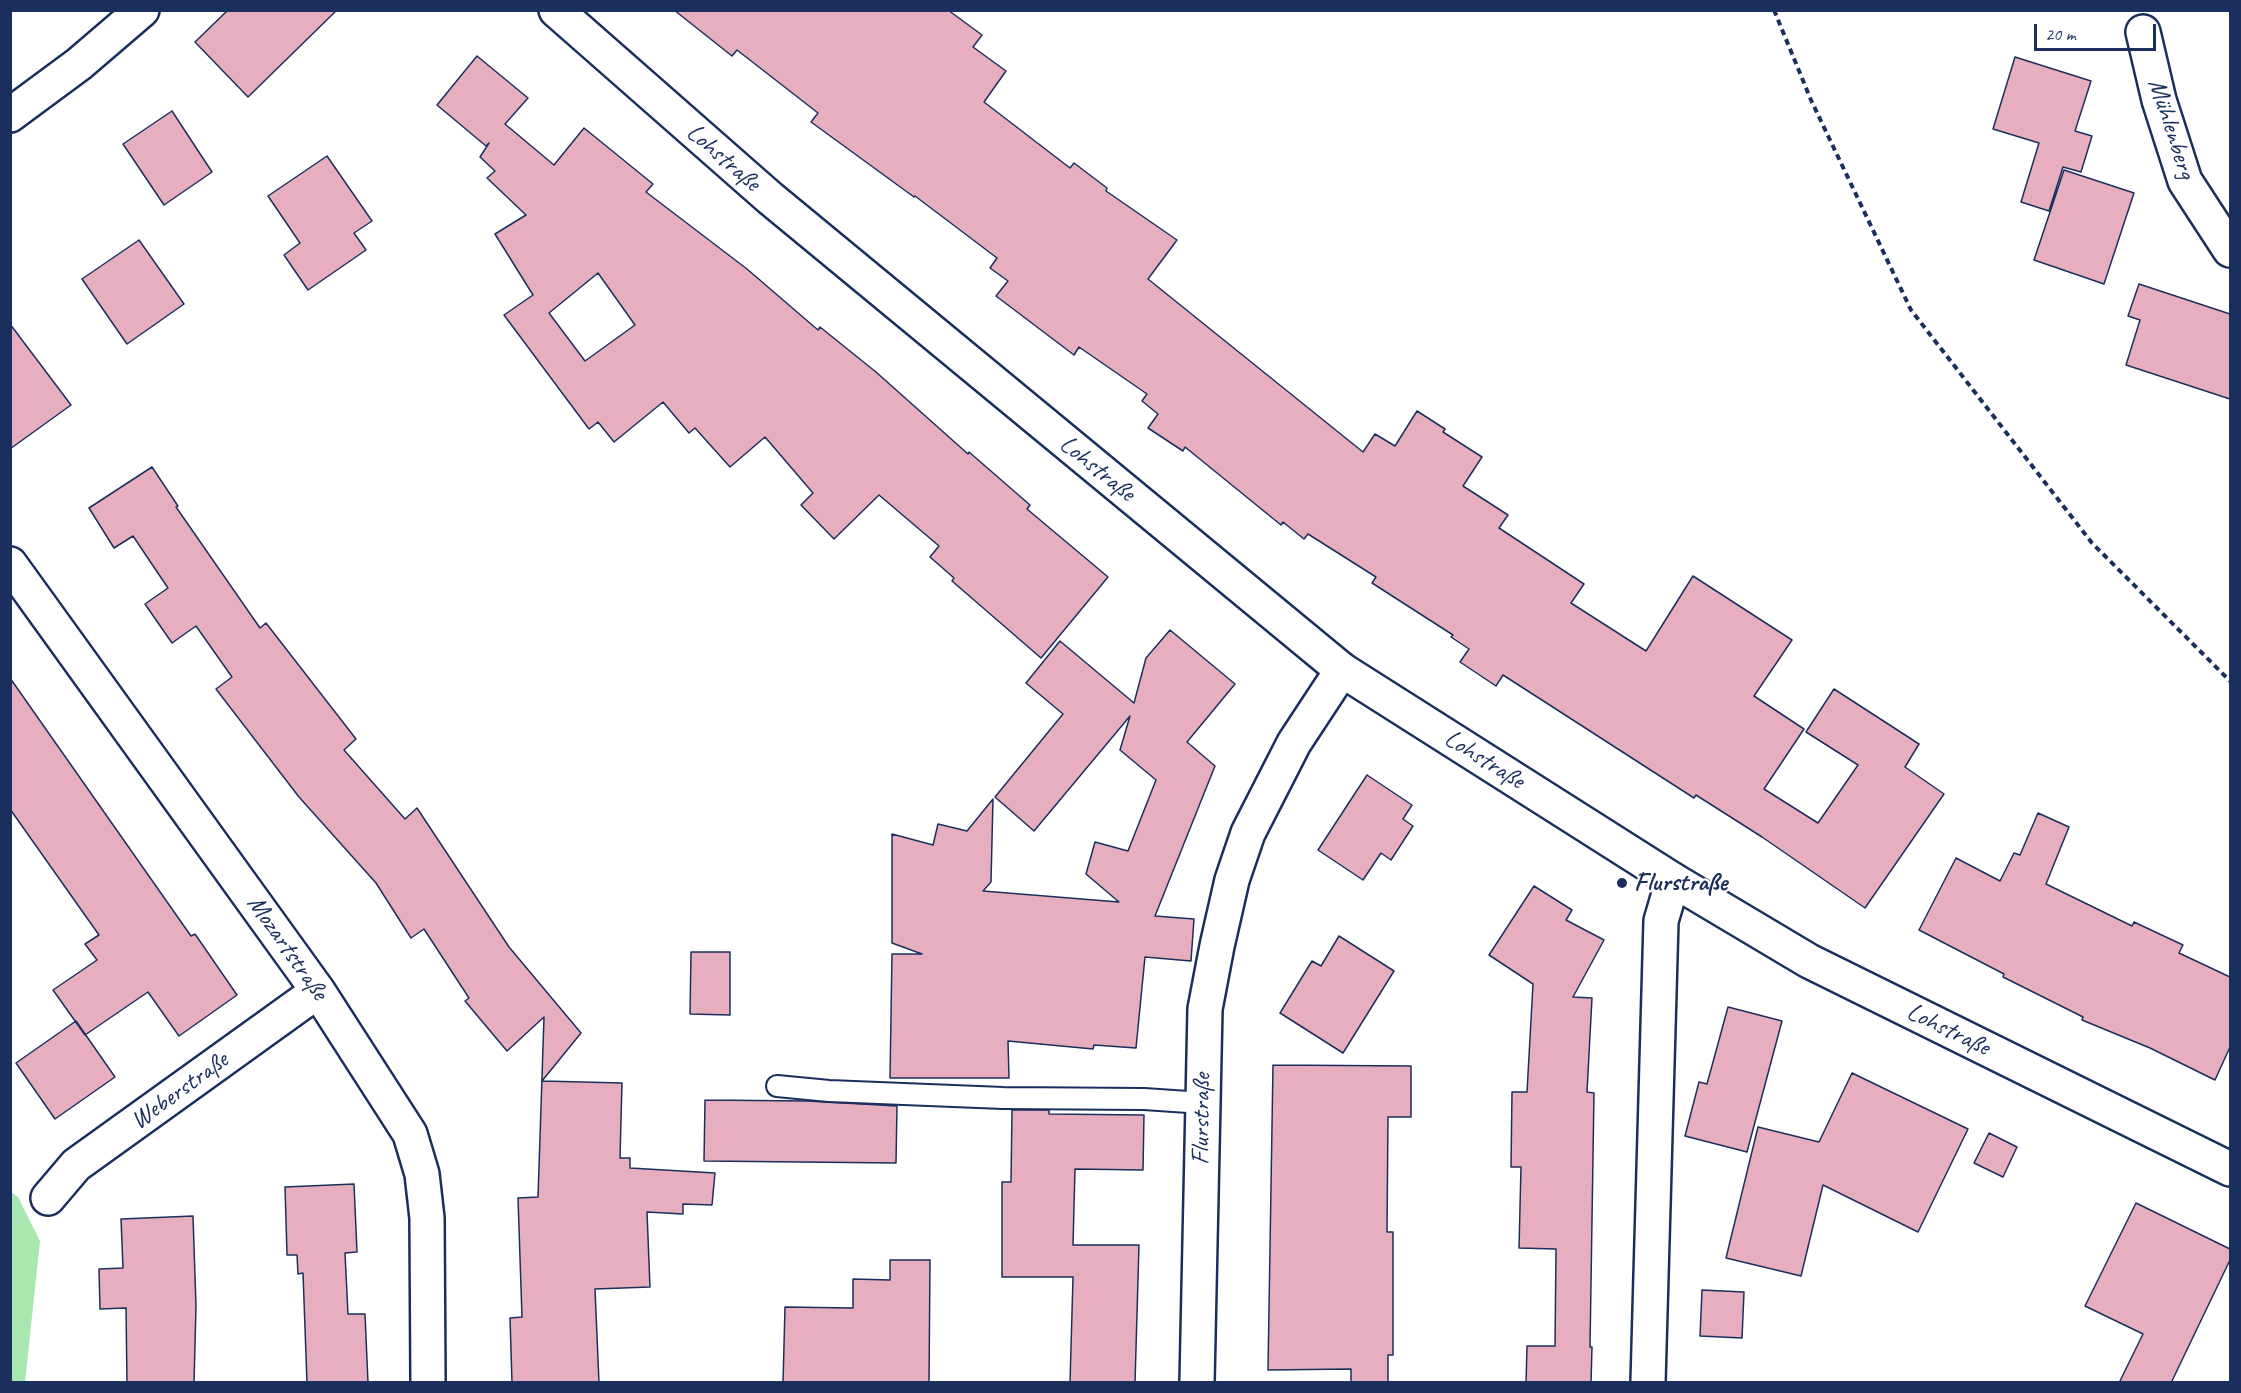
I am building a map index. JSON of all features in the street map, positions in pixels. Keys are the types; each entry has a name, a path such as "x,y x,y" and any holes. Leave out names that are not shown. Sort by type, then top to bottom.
{"street":[{"path":"10,115 79,64 142,10"},
{"name":"Lohstraße","path":"556,10 770,198 1342,670 1673,880 1809,961 2230,1168"},
{"name":"Mühlenberg","path":"2143,32 2159,100 2185,181 2230,249"},
{"name":"Mozartstraße","path":"11,565 318,991 410,1134 422,1174 427,1218 428,1383"},
{"name":"Flurstraße","path":"1197,1383 1205,1009 1232,880 1248,833 1294,743 1342,670"},
{"path":"1648,1383 1661,921 1673,880"},
{"name":"Weberstraße","path":"48,1198 76,1165 318,991"}],"lane":[{"path":"777,1086 829,1091 1003,1098 1144,1099 1203,1103"}],"path":[{"path":"1774,10 1811,100 1911,310 2092,543 2230,681"}],"green space":[{"path":"11,1192 18,1197 40,1241 25,1382 11,1382"}],"building":[{"path":"228,10 337,10 248,97 195,42"},
{"path":"674,10 948,10 982,35 973,47 1006,71 984,102 1070,168 1074,163 1107,188 1106,191 1177,240 1148,279 1363,452 1375,434 1395,446 1417,411 1445,429 1443,432 1482,457 1463,486 1508,515 1499,528 1584,584 1571,603 1646,651 1693,576 1792,640 1754,696 1804,729 1764,789 1818,823 1858,765 1806,732 1834,689 1919,744 1905,767 1944,794 1865,908 1762,837 1696,795 1694,798 1503,675 1496,686 1460,662 1469,649 1451,637 1453,635 1372,583 1376,577 1308,534 1304,539 1283,522 1281,525 1185,447 1183,451 1148,428 1158,414 1142,401 1147,394 1079,347 1074,355 996,296 1008,281 990,268 997,258 811,122 818,113 737,50 732,56"},
{"path":"477,56 528,98 505,124 554,165 584,128 653,184 646,192 747,269 818,330 820,327 876,372 968,454 969,452 1030,505 1027,509 1108,577 1041,658 952,581 954,578 930,557 939,546 879,495 834,539 801,505 813,493 765,437 730,467 695,428 689,433 663,402 614,442 598,422 589,429 504,315 533,295 495,234 526,215 487,178 495,171 480,157 489,143 486,146 437,105","holes":["598,273 635,325 585,361 549,313"]},
{"path":"2015,57 2091,81 2075,131 2092,136 2081,172 2063,167 2049,211 2021,202 2039,143 1993,129"},
{"path":"172,111 212,172 164,205 123,144"},
{"path":"327,156 372,221 354,233 366,250 308,290 284,255 300,243 268,196"},
{"path":"2064,170 2134,193 2104,284 2034,260"},
{"path":"139,240 184,304 127,344 82,279"},
{"path":"2139,284 2230,314 2230,399 2126,365 2140,320 2128,316"},
{"path":"10,324 71,405 10,449"},
{"path":"152,467 178,506 176,507 260,628 266,623 356,739 344,750 405,819 417,808 509,947 581,1033 542,1081 622,1083 620,1158 630,1158 630,1168 715,1173 712,1205 683,1204 683,1214 647,1212 650,1287 595,1289 599,1383 512,1383 510,1318 522,1317 518,1198 538,1197 544,1017 507,1051 465,1001 469,998 424,929 411,938 376,883 299,797 216,689 232,677 196,626 172,643 145,604 168,588 133,536 114,548 89,508"},
{"path":"1170,630 1235,684 1187,742 1215,766 1155,916 1194,919 1191,961 1145,957 1136,1048 1094,1045 1093,1049 1008,1041 1009,1078 890,1078 892,954 922,954 892,943 892,834 933,845 938,824 967,831 993,799 991,882 983,891 1119,902 1086,874 1095,842 1128,851 1156,780 1120,750 1130,716 1034,831 995,797 1063,714 1026,683 1060,641 1134,703 1146,658"},
{"path":"10,678 191,936 195,934 237,995 179,1036 148,992 85,1035 53,990 97,960 85,944 99,935 10,809"},
{"path":"1367,775 1412,805 1403,819 1413,826 1391,860 1381,853 1363,880 1318,850"},
{"path":"2038,813 2069,827 2046,884 2132,926 2134,922 2183,945 2179,953 2230,977 2230,1047 2215,1080 2150,1048 2082,1020 2083,1017 2003,977 2004,974 1919,930 1956,858 2000,881 2014,853 2020,855"},
{"path":"1534,886 1572,910 1566,920 1604,940 1573,997 1592,998 1587,1092 1594,1093 1591,1383 1526,1383 1527,1346 1555,1346 1556,1249 1519,1248 1521,1167 1511,1167 1512,1092 1527,1092 1533,984 1489,955"},
{"path":"1339,936 1394,971 1343,1053 1280,1013 1312,961 1321,966"},
{"path":"691,952 730,952 730,1015 690,1014"},
{"path":"1728,1007 1782,1021 1747,1152 1685,1136 1699,1082 1707,1084"},
{"path":"76,1021 115,1077 55,1119 16,1063"},
{"path":"1273,1065 1411,1066 1411,1117 1388,1117 1387,1232 1393,1232 1393,1355 1388,1355 1388,1383 1351,1383 1351,1369 1268,1370"},
{"path":"1852,1073 1968,1129 1918,1232 1823,1185 1801,1276 1726,1258 1758,1127 1819,1142"},
{"path":"705,1100 808,1101 897,1106 896,1163 704,1161"},
{"path":"1012,1110 1049,1110 1049,1114 1144,1115 1143,1170 1075,1169 1073,1245 1139,1245 1135,1383 1070,1383 1073,1277 1002,1277 1002,1182 1011,1182"},
{"path":"1989,1133 2017,1147 2003,1177 1974,1163"},
{"path":"354,1184 357,1252 345,1253 348,1314 365,1314 368,1383 307,1383 303,1273 298,1274 297,1255 287,1255 285,1187"},
{"path":"2136,1203 2230,1249 2230,1260 2171,1383 2119,1383 2143,1334 2085,1306"},
{"path":"193,1216 196,1306 194,1383 127,1383 126,1308 100,1309 99,1269 123,1268 121,1219"},
{"path":"890,1260 930,1260 929,1383 783,1383 785,1307 853,1308 853,1279 890,1280"},
{"path":"1702,1290 1744,1292 1742,1338 1700,1336"}],"place":[{"name":"Flurstraße","path":"1622,883"}]}
